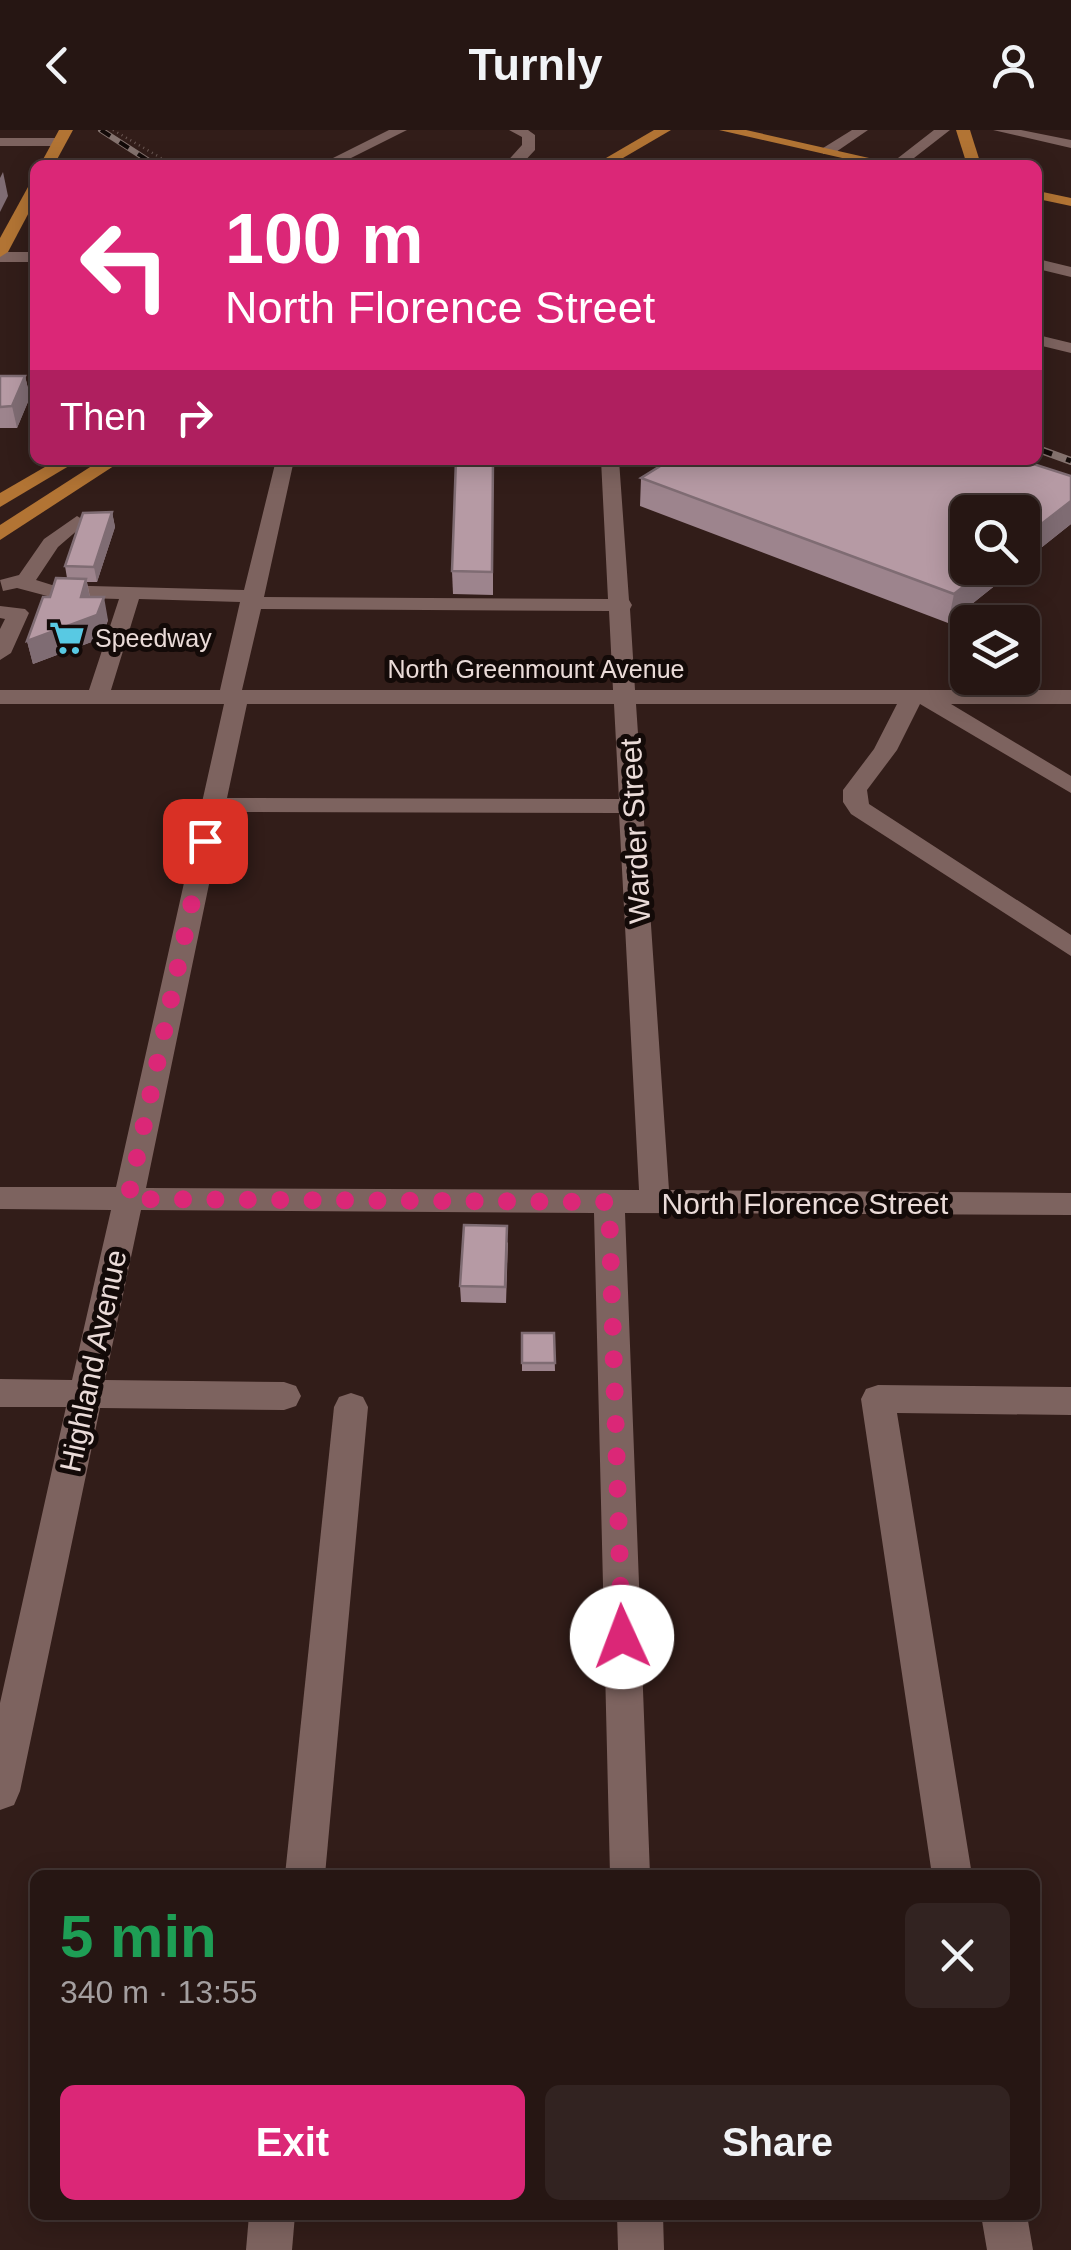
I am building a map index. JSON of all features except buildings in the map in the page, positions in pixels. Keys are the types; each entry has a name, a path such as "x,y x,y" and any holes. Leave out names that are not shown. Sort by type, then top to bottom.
{"main road":[{"path":"726,130 869,160"},
{"path":"963,130 972,160"},
{"path":"50,160 63,136"},
{"path":"610,160 649,138 670,136"},
{"path":"634,160 670,136"},
{"path":"0,252 30,196"},
{"path":"1042,196 1071,202"},
{"path":"0,502 61,465"},
{"path":"0,534 106,465"},
{"path":"0,486 45,474"}],"street":[{"path":"336,160 400,130"},
{"path":"516,130 528,135 530,146 518,160"},
{"path":"828,152 861,130"},
{"path":"901,160 943,130"},
{"path":"1000,130 1071,144"},
{"path":"0,142 63,136"},
{"path":"0,252 30,257"},
{"path":"1042,265 1071,272"},
{"path":"1042,341 1071,348"},
{"name":"Highland Avenue","path":"0,1791 284,465"},
{"name":"Warder Street","path":"610,465 622,605 655,1202"},
{"path":"10,584 77,522"},
{"path":"10,584 40,590 134,592 162,597 622,605"},
{"path":"98,696 124,607 134,592"},
{"path":"0,612 18,613 0,653"},
{"name":"North Greenmount Avenue","path":"0,697 1071,698"},
{"path":"1071,786 919,697 855,790 854,802 1071,948"},
{"path":"213,805 634,806"},
{"name":"North Florence Street","path":"0,1198 1071,1204"},
{"path":"609,1202 630,1870"},
{"path":"0,1393 284,1396"},
{"path":"951,1870 878,1399 1071,1402"},
{"path":"305,1870 351,1407"},
{"path":"269,2250 272,2220"},
{"path":"640,2220 641,2250"},
{"path":"1005,2220 1010,2250"}],"path":[{"path":"112,130 163,160"}],"railway":[{"path":"101,130 147,160"},
{"path":"1042,450 1071,461"}],"place":[{"name":"Speedway","path":"67,638"}],"route":[{"path":"205,841 128,1199 609,1202 622,1637"}]}
